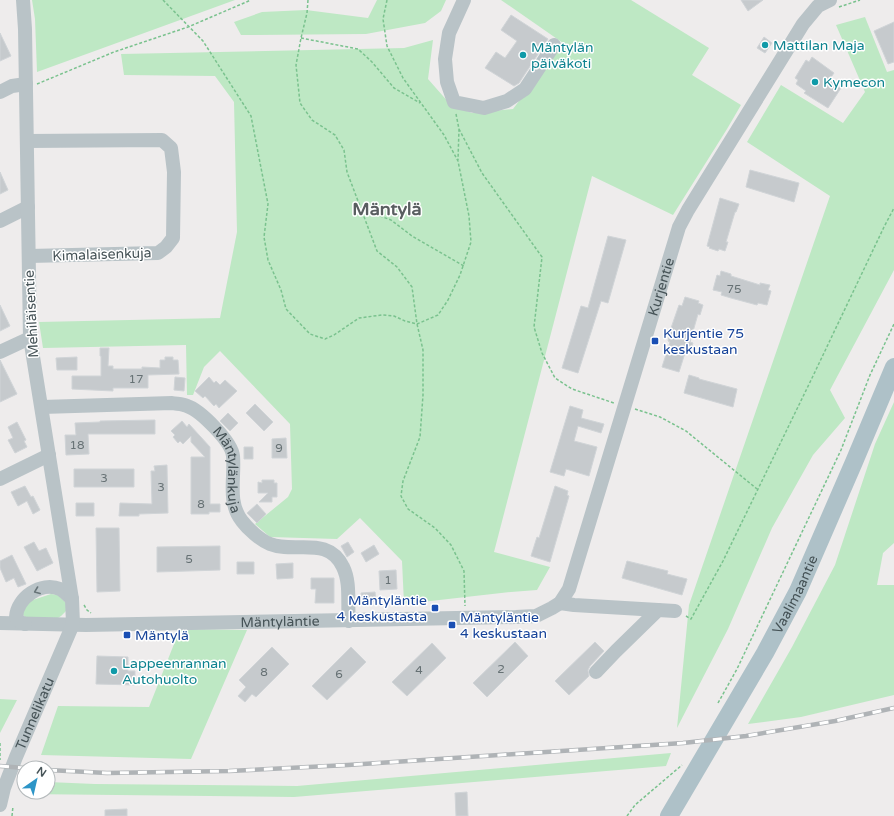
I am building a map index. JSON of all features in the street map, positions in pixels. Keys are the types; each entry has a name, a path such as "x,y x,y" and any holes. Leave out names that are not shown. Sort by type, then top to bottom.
{"main road":[{"name":"Vaalimaantie","path":"670,814 766,653 798,591 894,367"}],"street":[{"name":"Mehiläisentie","path":"23,0 25,23 30,338 49,456 77,600 80,625"},
{"path":"464,0 449,34 445,59 446,82 454,102 484,108 507,101 525,89 554,45"},
{"name":"Kurjentie","path":"559,604 569,589 679,227 688,210 799,31 822,4"},
{"path":"0,92 12,86 26,84"},
{"name":"Kimalaisenkuja","path":"27,140 162,140 171,148 174,172 173,238 166,247 158,253 29,256"},
{"path":"0,221 28,207"},
{"path":"0,352 30,338"},
{"name":"Mäntylänkuja","path":"42,407 172,403 187,405 199,413 227,442 233,454 233,504 241,520 253,533 269,544 279,546 322,548 334,554 343,566 347,581 348,621"},
{"path":"0,479 49,456"},
{"path":"25,624 20,622 16,617 20,604 30,593 42,589 54,588 60,589 77,600"},
{"path":"559,604 675,611"},
{"name":"Mäntyläntie","path":"0,624 80,625 516,618 536,616 559,604"},
{"path":"596,672 658,610"},
{"name":"Tunnelikatu","path":"7,803 4,788 16,757 80,625"}],"path":[{"path":"163,0 202,41 251,116 268,204 264,236 268,260 281,290 286,309 310,334 325,339 334,335 359,318 382,315 394,316 405,321 418,324 438,315 444,309 464,266 471,242 470,216 458,162 459,129 454,102"},
{"path":"26,84 32,86 114,52 188,27 251,0"},
{"path":"308,0 307,13 300,38 296,65 300,103 312,120 335,135 344,150 347,172 377,251 397,267 412,287 423,350 423,395 420,437 403,481 401,496 408,509 435,528 451,545 464,571 465,607"},
{"path":"387,0 384,19 387,46 403,78 444,135 458,162"},
{"path":"822,4 860,0"},
{"path":"300,38 358,49 372,62 394,88 422,104"},
{"path":"459,129 482,173 542,257 534,327 542,354 555,378 572,389 660,417 686,431 757,489"},
{"path":"360,208 391,220 412,236 464,266"},
{"path":"675,611 691,619 723,561 894,208"},
{"path":"716,708 737,668 841,450 870,375 894,324"},
{"path":"77,600 92,614 80,625"},
{"path":"0,743 0,760"},
{"path":"628,816 635,805 682,765"},
{"path":"7,803 12,816"}],"green space":[{"path":"32,0 235,0 37,72 35,19"},
{"path":"377,0 446,0 441,11 425,23 366,34 241,35 234,22 262,12 306,10 368,18"},
{"path":"501,0 631,0 709,48 692,75 741,105 673,215 592,176 494,552 550,567 537,590 404,604 402,561 360,518 337,539 270,537 255,524 288,497 292,489 290,424 220,351 204,367 193,395 187,395 186,345 43,348 39,322 220,318 237,232 234,102 215,76 124,75 121,54 404,48 433,40 428,79 450,104 472,113 513,109 563,43"},
{"path":"865,17 887,72 894,70 894,270 830,390 845,418 813,455 772,528 728,629 677,728 689,605 830,196 747,142 781,85 843,123 865,92 836,25"},
{"path":"894,402 894,543 883,553 877,585 894,585 894,695 801,717 748,724 792,647 835,565 875,444"},
{"path":"51,594 58,595 67,604 66,611 61,616 55,620 28,619 23,615 24,603"},
{"path":"180,629 247,630 191,759 41,755 58,706 149,707"},
{"path":"0,699 17,700 0,733"},
{"path":"671,753 666,766 294,797 56,794 56,782 297,786"}],"building":[{"path":"741,0 763,0 748,11"},
{"name":"Mäntylän päiväkoti","path":"511,15 548,39 519,83 514,86 485,68 496,52 505,58 517,41 501,30"},
{"path":"894,22 894,62 888,64 874,31"},
{"path":"0,33 11,56 0,61"},
{"name":"Mattilan Maja","path":"764,37 772,43 765,53 757,48"},
{"name":"Kymecon","path":"812,57 834,73 829,80 841,88 828,108 804,93 806,91 796,84 798,80 795,78 806,60 809,62"},
{"path":"750,170 799,183 794,202 746,187"},
{"path":"0,172 8,190 0,194"},
{"path":"720,198 739,204 726,242 728,242 725,251 719,249 718,251 707,246"},
{"path":"608,236 626,240 608,303 601,301 578,373 562,368 581,306 588,308"},
{"path":"721,271 731,274 731,276 760,285 760,283 770,285 768,290 771,291 767,305 758,303 757,305 731,298 721,295 722,292 713,290 717,275 720,276"},
{"path":"685,297 699,301 698,303 703,305 700,315 698,314 690,342 693,343 689,354 685,353 679,372 662,367 670,342 668,341 670,331 679,305 682,306"},
{"path":"0,305 10,326 0,331"},
{"path":"100,348 109,348 108,366 113,366 113,369 142,369 142,367 160,368 160,360 165,360 165,357 173,357 173,360 178,360 179,374 148,375 148,388 113,388 113,391 72,389 72,376 101,376"},
{"path":"77,357 77,370 57,370 56,358"},
{"path":"0,360 17,394 0,402"},
{"path":"689,375 737,389 733,407 684,393"},
{"path":"175,377 185,378 184,391 174,390"},
{"path":"209,377 214,383 216,381 220,385 225,380 237,391 219,408 216,404 214,406 205,396 203,398 195,391"},
{"path":"255,404 273,422 264,431 246,413"},
{"path":"570,406 583,410 581,418 604,424 601,433 578,426 574,441 597,447 589,476 566,469 564,476 550,472"},
{"path":"228,413 238,423 230,431 220,421"},
{"path":"155,420 155,434 88,434 89,454 66,455 65,435 76,435 75,423"},
{"path":"182,421 187,427 189,424 210,447 210,504 220,504 220,512 209,512 209,514 191,514 191,457 205,457 191,442 191,436 183,444 180,441 178,443 173,437 175,435 171,431"},
{"path":"17,422 26,440 24,441 27,447 15,453 8,440 13,438 8,427"},
{"path":"286,438 287,458 272,458 272,439"},
{"path":"244,447 253,447 253,459 244,459"},
{"path":"167,465 168,513 139,514 139,516 119,516 120,503 152,504 151,471 155,471 154,466"},
{"path":"74,469 134,469 134,487 74,487"},
{"path":"262,480 274,480 274,483 277,483 277,497 272,497 272,502 259,502 268,493 258,493 258,482 262,483"},
{"path":"25,486 31,497 33,496 40,510 33,514 27,501 18,506 11,492"},
{"path":"555,486 568,491 567,495 569,496 550,562 531,556 537,537 539,538"},
{"path":"76,503 94,503 94,516 76,516"},
{"path":"257,504 266,514 257,523 247,513"},
{"path":"96,528 119,528 120,591 97,592"},
{"path":"34,542 39,551 46,548 53,563 37,571 24,547"},
{"path":"348,542 354,552 347,557 341,546"},
{"path":"374,545 379,554 366,562 361,553"},
{"path":"220,546 220,570 157,572 157,547"},
{"path":"12,555 26,584 18,587 14,578 6,582 0,568 0,561"},
{"path":"627,561 668,571 667,574 687,579 682,595 622,578"},
{"path":"237,562 254,562 254,574 237,574"},
{"path":"293,563 293,578 277,579 276,564"},
{"path":"396,570 397,589 380,590 379,571"},
{"path":"311,578 334,578 334,603 315,603 316,589 311,589"},
{"path":"375,592 376,601 362,602 361,593"},
{"path":"515,642 528,656 487,697 473,683"},
{"path":"595,642 604,651 590,666 588,670 589,676 569,695 555,681"},
{"path":"432,643 446,658 407,696 392,682"},
{"path":"272,647 289,664 256,697 252,694 245,702 238,696 246,687 239,680"},
{"path":"351,647 366,662 327,700 312,686"},
{"name":"Lappeenrannan Autohuolto","path":"97,656 128,657 128,671 135,671 135,685 96,684"},
{"path":"467,792 468,816 456,816 455,793"},
{"path":"127,809 127,816 105,816 105,810"}],"railway":[{"path":"56,770 107,773 229,771 348,765 683,743 746,736 835,721 894,708"},
{"path":"0,766 16,767"}],"place":[{"name":"Mattilan Maja","path":"765,45"},
{"name":"Mäntylän päiväkoti","path":"523,55"},
{"name":"Kymecon","path":"815,82"},
{"name":"Kurjentie 75 keskustaan","path":"655,341"},
{"name":"Mäntyläntie 4 keskustasta","path":"435,608"},
{"name":"Mäntyläntie 4 keskustaan","path":"452,625"},
{"name":"Mäntylä","path":"127,635"},
{"name":"Lappeenrannan Autohuolto","path":"114,671"}],"district":[{"name":"Mäntylä","path":"387,209"}]}
